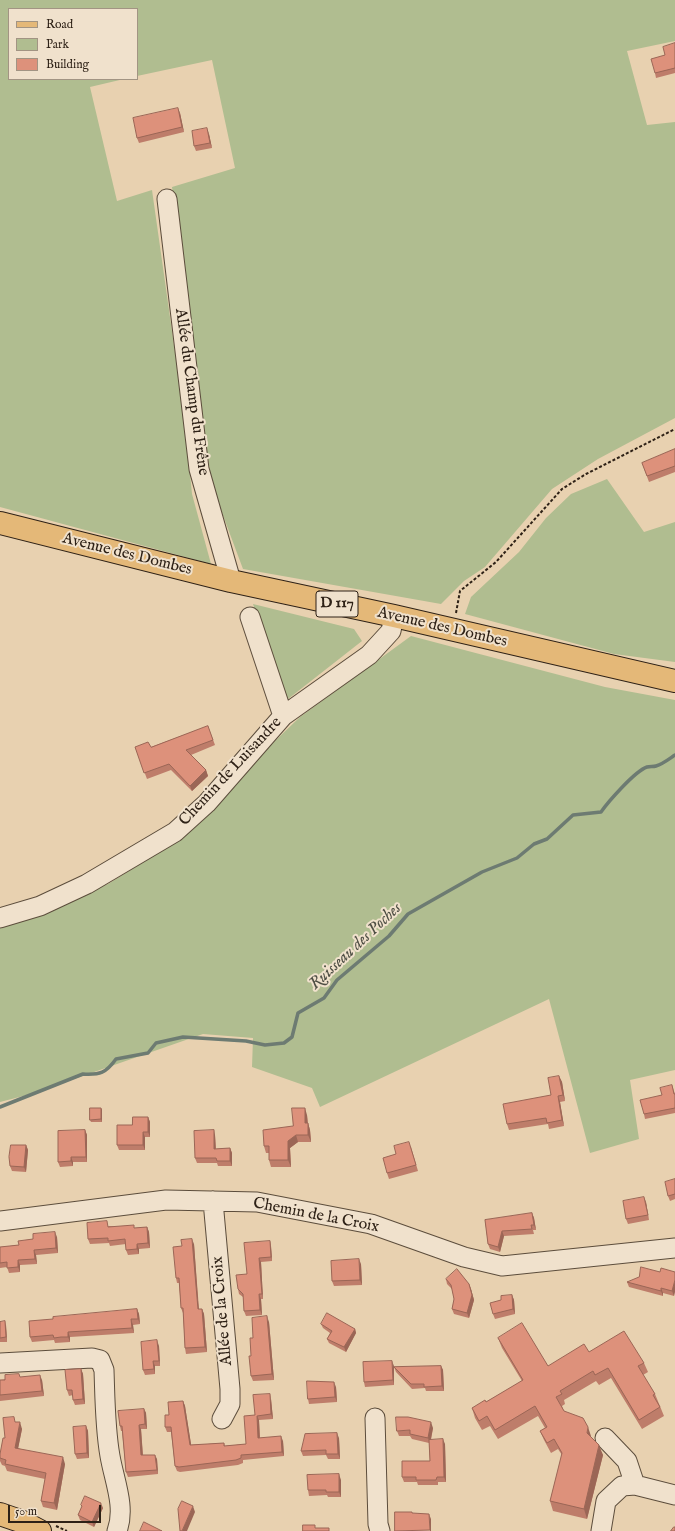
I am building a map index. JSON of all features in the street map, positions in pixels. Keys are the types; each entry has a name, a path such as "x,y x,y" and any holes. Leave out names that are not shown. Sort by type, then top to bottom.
{"main road":[{"name":"Avenue des Dombes","path":"0,523 231,581 394,616 456,632 675,681"},
{"path":"0,1514 18,1520 40,1531"}],"street":[{"name":"Allée du Champ du Frêne","path":"167,199 199,469 231,581"},
{"name":"Chemin de Luisandre","path":"0,918 40,906 87,884 175,832 207,803 283,716 369,655 391,631 394,616"},
{"path":"250,617 283,716"},
{"name":"Chemin de la Croix","path":"0,1221 166,1200 257,1202 371,1224 464,1257 502,1266 675,1248"},
{"name":"Allée de la Croix","path":"213,1201 230,1389 230,1404 222,1419"},
{"path":"0,1363 92,1358 100,1360 104,1370 110,1455 120,1504 120,1523 117,1531"},
{"path":"375,1418 378,1524 380,1531"},
{"path":"605,1438 627,1461 635,1485"},
{"path":"601,1531 606,1501 622,1486 635,1485 675,1494"}],"path":[{"path":"456,632 456,605 460,591 496,562 562,489 586,474 675,429"}],"green space":[{"path":"0,0 675,0 675,41 627,51 647,125 675,122 675,418 598,459 552,489 485,567 464,581 441,604 243,569 212,486 190,336 172,187 235,168 212,60 138,76 138,8 8,8 8,80 120,80 90,87 117,201 152,190 185,423 192,494 211,564 0,507"},
{"path":"607,479 644,532 675,522 675,662 614,654 465,614 471,597 519,552 546,518 571,494"},
{"path":"253,604 354,629 362,641 288,699 277,676"},
{"path":"411,636 605,687 675,700 675,1070 630,1080 639,1139 590,1153 549,999 320,1107 312,1088 252,1067 253,1038 203,1034 31,1094 0,1102 0,919 108,884 177,841 256,759 300,717"}],"building":[{"path":"675,43 675,68 655,73 651,59 665,55 663,47"},
{"path":"178,108 182,127 137,138 133,118"},
{"path":"207,128 210,143 194,146 192,131"},
{"path":"675,449 675,466 647,476 642,463"},
{"path":"208,726 213,740 186,750 206,770 190,786 169,764 144,773 135,747 148,742 151,747"},
{"path":"559,1076 563,1095 558,1096 562,1120 547,1123 546,1118 507,1124 503,1104 551,1095 548,1078"},
{"path":"672,1085 675,1094 675,1108 644,1114 640,1100 662,1095 660,1088"},
{"path":"90,1108 101,1108 101,1119 90,1120"},
{"path":"292,1108 305,1108 305,1123 308,1123 308,1135 296,1135 288,1141 288,1160 269,1160 269,1146 264,1146 263,1130 293,1126"},
{"path":"133,1117 148,1117 148,1132 143,1132 143,1145 117,1145 117,1125 132,1125"},
{"path":"85,1130 86,1157 71,1157 71,1161 58,1162 58,1131"},
{"path":"214,1130 214,1149 230,1148 230,1161 217,1161 216,1158 195,1158 194,1131"},
{"path":"409,1142 416,1165 387,1173 383,1158 396,1154 394,1146"},
{"path":"11,1145 26,1145 24,1167 10,1166 9,1157"},
{"path":"675,1179 675,1194 668,1196 665,1182"},
{"path":"644,1197 648,1215 626,1219 623,1201"},
{"path":"532,1213 534,1225 531,1225 532,1229 502,1231 498,1247 488,1244 485,1220"},
{"path":"107,1221 108,1227 134,1225 134,1228 147,1227 148,1243 137,1244 137,1249 126,1250 125,1239 108,1241 108,1238 88,1239 87,1223"},
{"path":"55,1232 56,1248 34,1250 35,1259 18,1260 18,1267 7,1268 7,1262 0,1263 0,1247 19,1245 18,1241 33,1239 33,1234"},
{"path":"192,1239 198,1309 202,1309 205,1347 185,1348 183,1308 181,1308 179,1278 176,1278 173,1247 182,1246 181,1240"},
{"path":"270,1241 271,1257 259,1258 262,1294 259,1294 260,1310 244,1311 243,1294 238,1289 236,1275 247,1274 244,1243"},
{"path":"359,1259 360,1280 332,1281 331,1261"},
{"path":"641,1267 660,1272 661,1268 675,1272 675,1280 672,1291 661,1288 661,1291 627,1282 639,1277"},
{"path":"457,1269 469,1284 472,1295 467,1313 452,1309 454,1299 451,1285 446,1279"},
{"path":"512,1295 513,1309 493,1314 490,1303 501,1300 501,1296"},
{"path":"137,1309 138,1319 131,1319 132,1328 68,1332 68,1337 54,1338 53,1335 30,1337 29,1321 53,1319 53,1317"},
{"path":"327,1313 355,1329 344,1347 327,1339 332,1331 321,1324"},
{"path":"267,1316 272,1374 251,1376 249,1356 251,1356 250,1338 253,1338 252,1318"},
{"path":"5,1321 6,1337 0,1338 0,1322"},
{"path":"522,1323 548,1366 584,1344 589,1352 624,1331 644,1363 638,1366 655,1394 653,1395 660,1407 639,1420 608,1368 595,1375 593,1371 560,1391 562,1394 556,1397 564,1411 583,1418 588,1427 587,1433 599,1445 584,1509 550,1501 562,1453 554,1439 547,1443 540,1431 547,1427 535,1406 495,1430 487,1416 479,1421 472,1408 485,1400 486,1402 523,1380 498,1338"},
{"path":"157,1340 159,1361 153,1361 154,1369 143,1370 141,1342"},
{"path":"392,1361 393,1380 364,1382 363,1362"},
{"path":"441,1366 442,1386 424,1387 424,1384 411,1384 394,1367"},
{"path":"81,1369 83,1399 73,1400 72,1390 67,1390 65,1370"},
{"path":"19,1374 20,1377 40,1375 42,1391 0,1395 0,1380 5,1380 5,1375"},
{"path":"307,1381 334,1382 335,1397 308,1399"},
{"path":"270,1394 271,1414 257,1416 258,1438 281,1436 282,1452 241,1455 241,1458 236,1460 179,1467 175,1466 171,1427 165,1427 165,1415 169,1415 168,1402 183,1401 190,1445 224,1443 224,1446 246,1444 244,1416 255,1415 253,1395"},
{"path":"144,1409 145,1424 139,1425 141,1455 155,1455 157,1470 126,1472 122,1426 120,1426 118,1411"},
{"path":"14,1417 15,1422 20,1422 15,1448 63,1457 54,1503 41,1501 46,1473 5,1464 6,1460 0,1458 3,1438 5,1438 3,1418"},
{"path":"396,1417 408,1417 431,1422 428,1438 410,1434 410,1430 397,1431"},
{"path":"86,1426 87,1453 75,1454 73,1427"},
{"path":"337,1433 338,1454 326,1454 326,1450 301,1451 305,1434"},
{"path":"443,1439 444,1477 437,1477 436,1480 416,1480 416,1477 402,1477 402,1461 430,1461 429,1440"},
{"path":"339,1474 339,1492 308,1490 307,1475"},
{"path":"85,1496 101,1503 92,1522 78,1515"},
{"path":"182,1501 193,1506 182,1531 180,1531 178,1509"},
{"path":"395,1512 429,1514 430,1530 395,1531"},
{"path":"144,1522 162,1531 140,1531"},
{"path":"303,1525 315,1525 315,1528 329,1528 329,1531 303,1531"}],"waterway":[{"name":"Ruisseau des Poches","path":"0,1107 83,1074 102,1072 106,1070 116,1059 148,1053 156,1043 183,1037 246,1041 265,1045 284,1043 292,1037 298,1013 324,998 337,980 389,936 408,914 482,872 517,858 534,844 547,839 573,815 601,812 615,794 636,774 647,767 661,764 675,755"}]}
